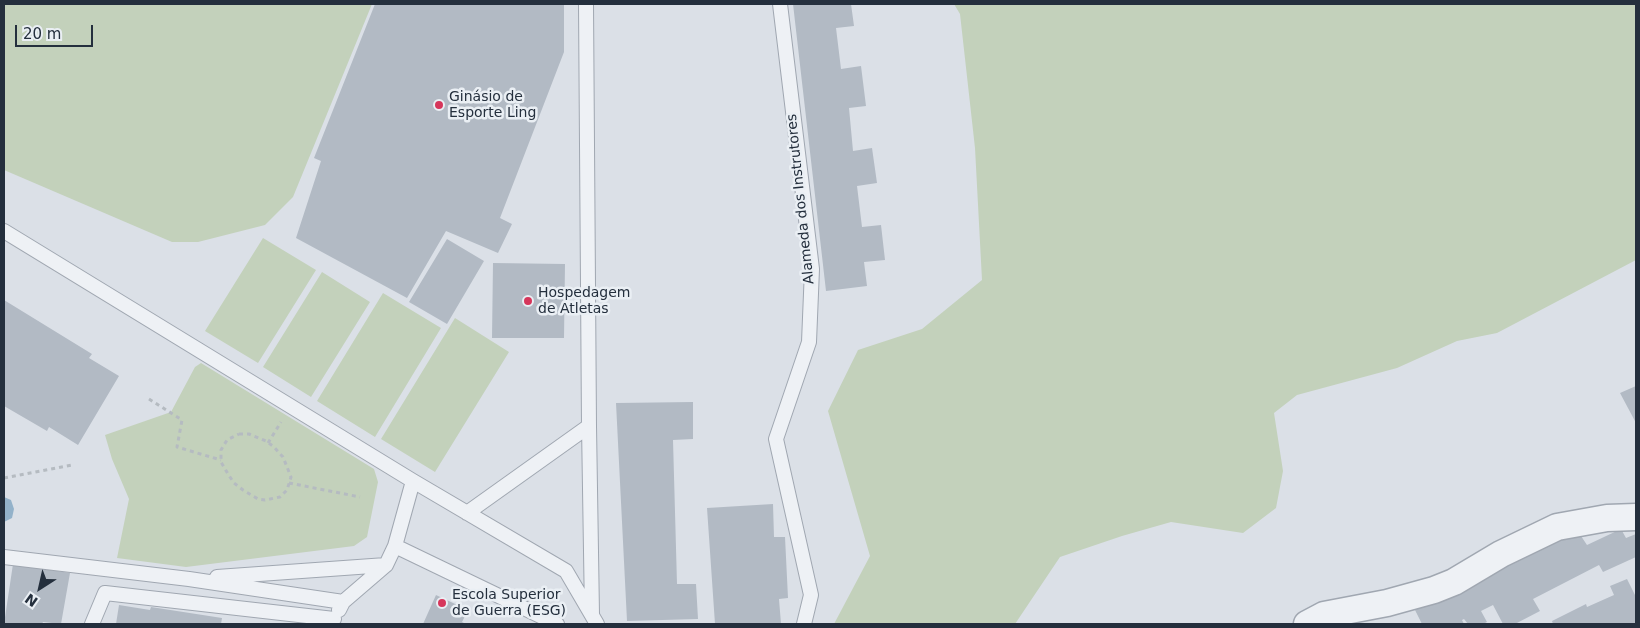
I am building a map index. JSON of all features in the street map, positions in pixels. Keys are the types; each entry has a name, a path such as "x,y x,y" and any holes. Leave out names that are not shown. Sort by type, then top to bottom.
{"street":[{"path":"1307,624 1324,616 1387,603 1434,590 1454,582 1501,554 1557,527 1570,523 1607,518 1636,517"}],"lane":[{"path":"586,4 589,426 594,619"},
{"name":"Alameda dos Instrutores","path":"780,4 812,269 809,342 776,439 811,595 804,624"},
{"path":"4,231 413,481 566,571 594,619"},
{"path":"467,512 589,426"},
{"path":"92,624 105,593 333,622 343,602 386,565 395,546 413,481"},
{"path":"395,546 557,624"},
{"path":"4,557 189,579 343,602"},
{"path":"189,579 386,565"}],"path":[{"path":"149,399 182,420 177,447 221,460"},
{"path":"268,443 282,419"},
{"path":"239,434 249,434 268,443 283,457 291,477 287,490 280,497 265,500 258,499 234,483 221,462 221,450 227,440 239,434"},
{"path":"4,478 72,465"},
{"path":"289,483 360,497"}],"green space":[{"path":"4,4 372,4 293,197 265,225 198,242 172,242 4,170"},
{"path":"954,4 1636,4 1636,260 1497,333 1457,341 1397,368 1297,395 1274,413 1283,471 1276,508 1243,533 1171,522 1060,557 1015,624 834,624 870,556 828,411 858,350 922,329 982,280 975,148 960,14"},
{"path":"263,238 316,270 258,363 205,331"},
{"path":"322,272 370,302 311,397 263,367"},
{"path":"383,293 441,328 375,437 317,401"},
{"path":"455,318 509,352 435,472 381,439"},
{"path":"201,363 374,469 378,482 367,537 354,546 186,567 117,558 129,499 112,459 105,435 171,412 195,367"}],"water":[{"path":"4,497 11,500 14,509 12,518 4,522"}],"building":[{"name":"Ginásio de Esporte Ling","path":"375,4 564,4 564,52 500,218 512,224 498,253 446,231 407,298 296,238 321,161 314,158"},
{"path":"793,4 851,4 854,26 836,28 841,69 861,66 866,106 849,108 853,151 872,148 877,183 857,186 862,227 881,225 885,260 864,262 867,286 826,291"},
{"path":"447,239 484,261 447,324 409,302"},
{"name":"Hospedagem de Atletas","path":"493,263 565,264 564,338 492,338"},
{"path":"4,300 92,354 89,358 119,376 78,445 49,427 47,431 4,406"},
{"path":"1636,386 1636,423 1620,393"},
{"path":"693,402 693,439 673,440 677,584 696,584 698,619 627,621 616,403"},
{"path":"773,504 774,537 785,537 788,598 779,599 781,624 715,624 707,508"},
{"path":"1621,529 1626,538 1636,534 1636,557 1603,572 1599,565 1533,599 1540,611 1515,624 1503,624 1493,605 1481,611 1487,622 1483,624 1468,624 1464,619 1462,620 1464,624 1422,624 1415,610 1447,595 1512,559 1514,563 1577,530 1587,545"},
{"path":"13,564 70,573 61,624 43,622 42,624 4,624"},
{"path":"1627,579 1636,597 1636,624 1553,624 1552,621 1586,604 1587,607 1614,595 1610,586"},
{"name":"Escola Superior de Guerra (ESG)","path":"436,595 468,610 462,622 466,624 423,624"},
{"path":"119,605 150,610 151,607 222,618 221,624 116,624"}],"place":[{"name":"Ginásio de Esporte Ling","path":"439,105"},
{"name":"Hospedagem de Atletas","path":"528,301"},
{"name":"Escola Superior de Guerra (ESG)","path":"442,603"}]}
